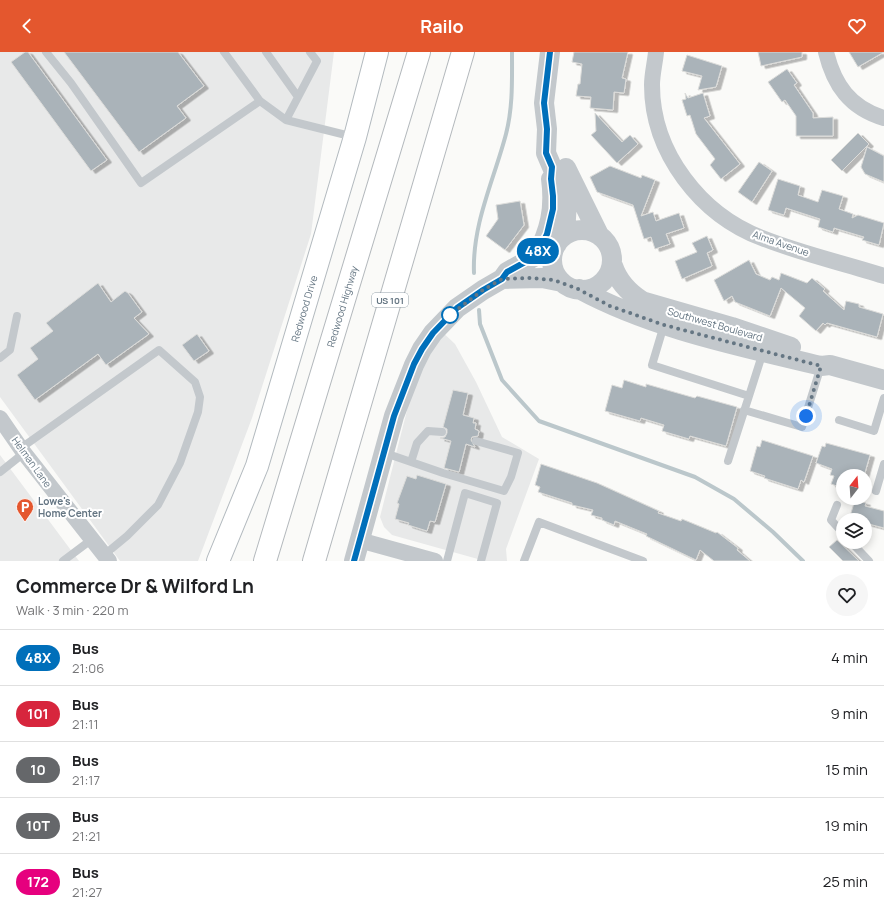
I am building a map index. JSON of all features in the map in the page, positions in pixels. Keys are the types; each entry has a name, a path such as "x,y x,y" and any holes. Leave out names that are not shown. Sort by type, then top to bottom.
{"main road":[{"name":"Redwood Drive","path":"218,561 257,466 355,137 377,52"},
{"name":"Redwood Highway","path":"265,561 419,52"},
{"name":"US 101","path":"315,557 463,52"},
{"path":"261,561 276,523"}],"street":[{"path":"550,52 544,103 547,129 546,153 567,202 561,239 552,256 552,263 553,270 570,286"},
{"name":"Alma Avenue","path":"656,52 652,86 657,121 664,144 677,168 705,202 723,217 762,238 884,276"},
{"path":"826,52 829,65 843,93 870,114 884,118"},
{"path":"547,129 599,235"},
{"path":"536,256 543,243 551,221 553,196 551,179 552,167"},
{"path":"354,561 394,416 414,364 422,349 449,316 477,294 502,279 507,272 536,256 576,229 585,229 599,235 605,240 612,251 612,266 606,280 600,286 588,290 542,278 502,279"},
{"name":"Southwest Boulevard","path":"612,266 622,284 631,294 642,301 732,327 824,358 826,366"},
{"name":"Southwest Boulevard","path":"570,286 610,306 664,325 763,352 884,380"},
{"name":"Helman Lane","path":"0,418 22,451 91,540 107,558"},
{"path":"359,540 435,561"}],"lane":[{"path":"46,52 71,83 141,183 260,101"},
{"path":"224,52 260,101 286,120 355,137"},
{"path":"266,52 298,97"},
{"path":"286,120 317,61 310,52"},
{"path":"0,358 10,350 17,316"},
{"path":"664,325 652,365 749,396"},
{"path":"0,472 22,451 159,350 195,382 200,397 198,412 180,463 158,504 107,558"},
{"path":"728,460 763,352"},
{"path":"744,410 802,428 826,366"},
{"path":"839,420 874,431 884,398"},
{"path":"411,462 417,443 428,431 442,432"},
{"path":"384,453 504,490 511,477 518,453 476,441"},
{"path":"876,491 884,464"},
{"path":"447,561 465,493 497,503 481,561"},
{"path":"836,525 831,520 837,505"},
{"path":"524,561 539,522 643,561"},
{"path":"63,561 91,540"},
{"path":"858,549 869,561"}],"shaded area":[{"path":"0,52 334,52 311,234 252,418 198,561 120,561 0,397"},
{"path":"438,328 455,344 476,382 502,437 539,459 506,549 507,561 485,561 392,535 384,527 380,517 415,379"},
{"name":"Lowe's Home Center","path":"0,455 79,561 0,561"}],"building":[{"path":"25,52 28,52 107,160 91,171 11,62"},
{"path":"64,52 178,52 204,86 177,106 186,118 139,152"},
{"path":"574,52 628,52 622,78 626,79 624,93 614,92 613,110 590,108 591,97 576,96 578,84 580,84 582,64 572,62"},
{"path":"758,52 802,52 802,57 761,66"},
{"path":"849,52 884,52 858,67"},
{"path":"687,55 722,66 716,87 698,90 702,76 682,71"},
{"path":"787,69 797,83 794,85 813,113 813,118 833,117 833,136 796,136 796,116 785,100 782,102 768,82"},
{"path":"685,93 688,98 703,93 710,116 704,118 740,164 721,179 710,165 715,159 696,134 690,115 687,116 682,100 686,99"},
{"path":"595,113 622,142 630,135 638,144 617,163 591,135 596,131"},
{"path":"858,133 869,144 842,171 831,160"},
{"path":"867,147 884,156 884,182 865,174 861,167"},
{"path":"759,162 772,171 752,202 738,192"},
{"path":"610,166 641,178 642,175 655,180 641,216 653,212 656,221 679,213 684,228 666,234 670,244 655,249 651,237 644,239 633,205 597,192 590,177"},
{"path":"778,179 800,186 798,195 818,202 822,190 843,196 839,209 853,214 852,218 858,215 884,223 879,245 862,240 864,237 834,228 833,232 818,227 820,219 786,208 784,215 768,210"},
{"path":"520,201 524,225 505,250 486,236 498,219 496,205"},
{"path":"707,236 713,250 707,253 712,266 682,279 675,261 697,252 692,243"},
{"path":"749,260 756,274 770,280 772,277 779,280 781,273 807,283 812,278 825,289 823,291 844,310 846,301 859,304 859,307 883,314 877,337 827,323 825,325 823,323 816,331 799,316 805,308 781,288 770,316 735,302 732,296 724,301 714,280"},
{"path":"98,283 111,302 125,291 128,293 142,312 134,318 149,334 106,365 98,354 35,400 17,375 38,359 30,348 53,331 46,323"},
{"path":"197,334 209,351 194,361 182,345"},
{"path":"624,380 646,387 646,384 695,398 697,396 737,407 726,446 690,436 689,439 662,431 664,425 641,418 640,421 605,411 612,385 622,388"},
{"path":"453,390 468,393 463,415 474,418 473,423 476,423 475,429 479,431 478,436 472,437 471,440 475,447 466,444 459,472 444,468 451,441 440,438 445,437 447,433 447,429 443,427"},
{"path":"762,440 813,456 804,482 801,480 798,489 764,478 765,476 750,471 757,446 760,447"},
{"path":"826,443 870,455 866,469 836,469 836,486 831,484 834,476 830,475 832,469 816,463 822,446 825,447"},
{"path":"541,464 597,483 659,511 658,513 681,521 682,519 716,533 717,532 738,548 737,550 750,561 714,561 700,550 696,560 646,536 647,534 615,521 614,525 602,520 602,518 591,515 593,510 572,505 572,503 538,492 540,487 535,485"},
{"path":"417,475 446,484 435,522 430,521 427,531 395,519 399,504 397,503 407,476 416,479"},
{"path":"853,505 865,505 884,511 884,528 872,525 872,513 851,513"},
{"path":"836,541 836,549 846,549 859,561 843,561 829,547"}],"waterway":[{"path":"474,273 476,237 506,134 510,114 512,93 512,52"},
{"path":"479,310 480,324 502,380 539,421 695,477 734,499 773,532 803,561"}],"bus line":[{"name":"48X","path":"354,561 394,416 414,364 422,349 433,333 457,308 502,279 507,272 536,256 547,234 553,209 551,179 552,167 546,153 547,129 544,103 550,52"}],"place":[{"name":"Lowe's Home Center","path":"25,522"}],"route":[{"path":"450,315 449,316 457,308 483,290 502,279 511,280 542,278 562,282 610,306 664,325 821,366 806,416"}]}
